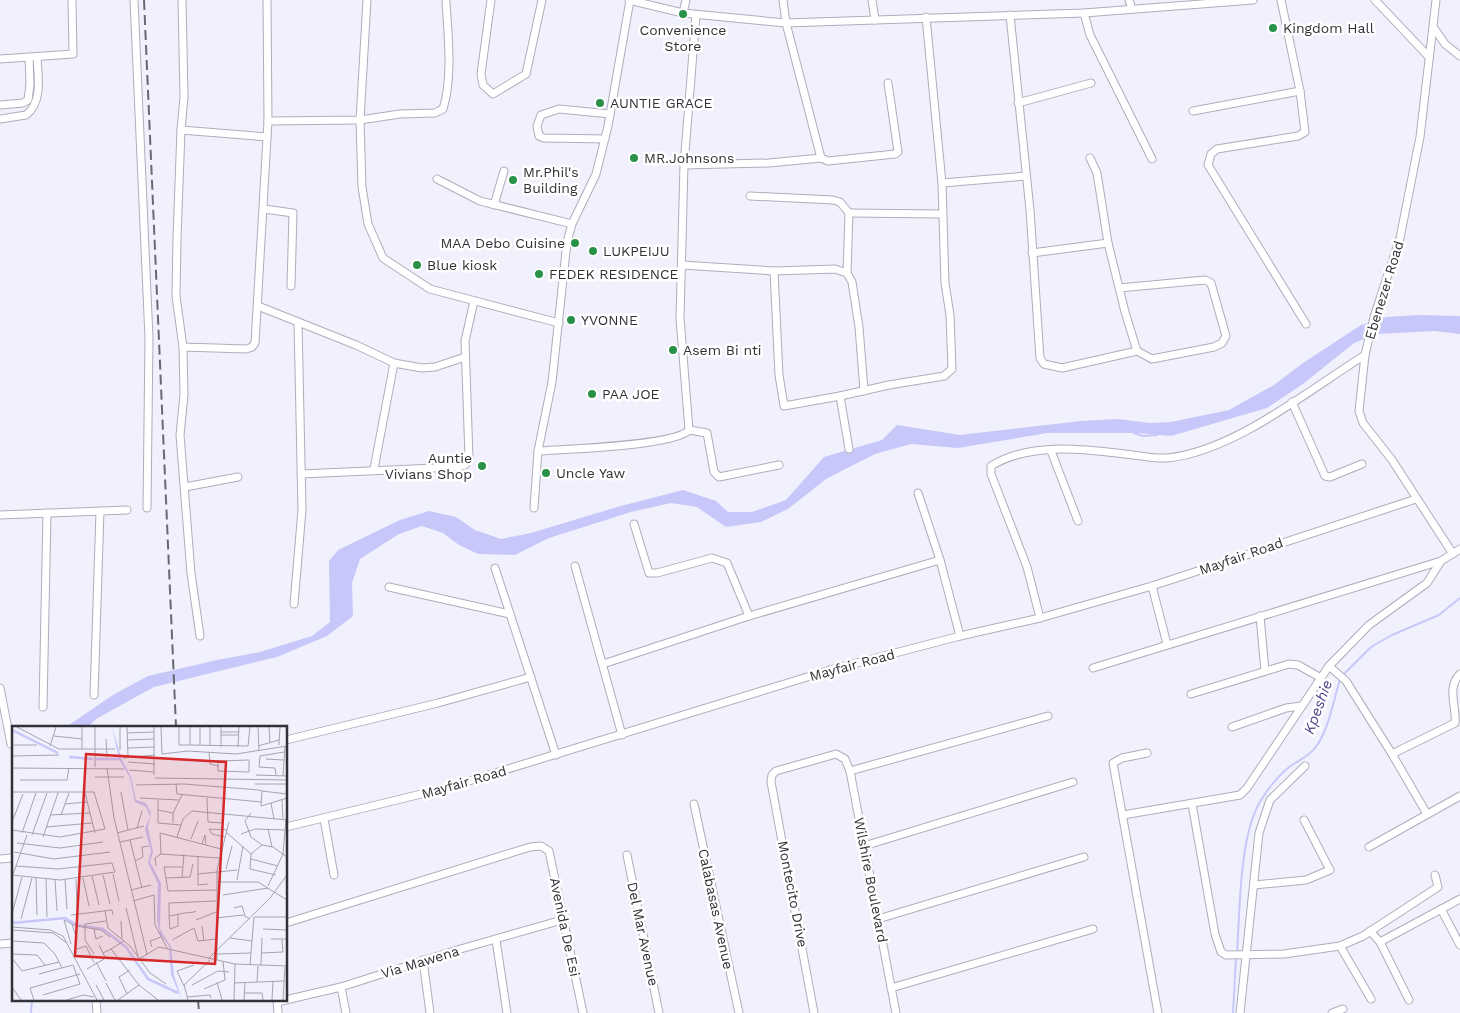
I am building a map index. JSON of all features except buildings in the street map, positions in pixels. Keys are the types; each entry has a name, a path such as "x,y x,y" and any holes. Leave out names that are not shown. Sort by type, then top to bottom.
{"street":[{"path":"0,59 73,54 72,0"},
{"path":"134,0 149,338 147,508"},
{"path":"182,0 184,97 181,130 176,296 183,348 184,395 180,434 191,573 200,636"},
{"path":"183,348 252,347 255,343 268,121 267,0"},
{"path":"367,0 360,120 362,187 368,224 383,258 430,289 559,324"},
{"path":"491,0 481,74 483,85 493,94 526,74 542,0"},
{"path":"534,508 538,451 552,382 567,242 572,224 596,174 610,114 630,0 696,15 786,23 1084,13 1253,0"},
{"path":"683,13 686,0"},
{"path":"783,0 786,23 821,158"},
{"path":"872,0 875,20"},
{"path":"1129,0 1132,9"},
{"path":"1281,0 1300,91 1305,132 1298,136 1217,149 1211,154 1208,165 1306,324"},
{"path":"1375,0 1429,57"},
{"name":"Ebenezer Road","path":"1436,0 1420,138 1400,238 1374,317 1365,355 1360,417 1392,460 1453,554"},
{"path":"268,121 360,120 400,114 436,112 442,109 446,98 448,41 446,2"},
{"path":"1084,13 1090,35 1152,159"},
{"path":"538,451 653,442 685,435 689,430 680,318 684,165 696,15"},
{"path":"1010,15 1026,176 1039,352 1044,364 1062,368 1137,351 1152,358 1214,348 1222,343 1226,336 1211,283 1205,280 1120,288"},
{"path":"774,271 779,375 784,406 944,376 952,369 953,356 945,283 942,183 926,17"},
{"path":"1433,28 1445,44 1460,56"},
{"path":"0,105 20,104 28,100 30,84 29,57"},
{"path":"0,119 22,117 35,106 38,84 37,57"},
{"path":"684,165 769,163 821,158 828,161 895,154 898,152 899,146 888,83"},
{"path":"1018,103 1090,83"},
{"path":"1193,111 1300,91"},
{"path":"605,139 544,138 539,136 537,126 541,115 559,109 610,114"},
{"path":"181,130 267,137"},
{"path":"1090,158 1099,182 1108,243 1137,351"},
{"path":"494,205 504,171"},
{"path":"942,183 1026,176"},
{"path":"437,179 480,201 532,212 572,224"},
{"path":"750,196 833,200 840,202 849,213 847,273 852,282 860,327 864,391"},
{"path":"264,209 293,213 291,286"},
{"path":"849,213 942,214"},
{"path":"1032,252 1108,243"},
{"path":"835,269 846,259"},
{"path":"682,265 774,271 835,269 847,273"},
{"path":"301,474 432,469 465,465 469,458 465,341 474,301"},
{"path":"258,306 356,345 394,363 422,368 434,367 465,357"},
{"path":"294,604 302,510 298,322"},
{"path":"1040,618 1028,567 991,474 991,466 1024,452 1092,450 1158,458 1174,457 1207,449 1241,434 1365,355"},
{"path":"374,470 394,363"},
{"path":"840,396 849,449"},
{"path":"1292,402 1325,476 1330,477 1362,464"},
{"path":"689,430 707,433 714,472 719,477 779,466"},
{"path":"1051,451 1078,521"},
{"path":"185,487 238,477"},
{"path":"918,493 940,560 960,636"},
{"name":"Mayfair Road","path":"288,827 446,788 830,670 960,636 1040,618 1152,586 1416,499"},
{"path":"0,516 127,510"},
{"path":"94,695 100,511"},
{"path":"43,706 47,513"},
{"path":"634,524 649,573 657,573 712,558 727,563 749,616"},
{"path":"1093,668 1441,561 1460,549"},
{"path":"603,664 749,616 940,560"},
{"path":"1123,815 1240,795 1247,788 1330,666 1369,624 1427,583 1441,561"},
{"path":"575,566 622,735"},
{"path":"495,568 556,755"},
{"path":"1152,586 1166,644"},
{"path":"389,587 510,614"},
{"path":"1260,616 1265,671"},
{"path":"1191,694 1265,671 1295,664 1321,678"},
{"path":"1330,666 1346,681 1427,814"},
{"path":"1392,754 1454,723 1452,698 1456,678 1460,674"},
{"path":"288,740 438,703 531,677"},
{"path":"0,688 2,708 11,744"},
{"path":"1232,727 1286,708 1301,706"},
{"path":"850,771 1048,716"},
{"path":"1147,753 1122,758 1113,763 1158,1013"},
{"name":"Wilshire Boulevard","path":"772,775 776,771 836,754 844,759 850,771 896,1013"},
{"path":"1240,1013 1244,956 1259,833 1270,800 1305,766"},
{"name":"Montecito Drive","path":"772,775 771,782 814,1013"},
{"path":"864,846 1073,782"},
{"path":"1369,847 1460,796"},
{"name":"Calabasas Avenue","path":"694,804 739,1013"},
{"path":"1192,804 1214,934 1221,952 1232,957 1284,954 1340,946 1370,931 1438,887 1440,885 1435,875"},
{"path":"324,819 334,875"},
{"path":"1254,885 1306,880 1330,870 1304,820"},
{"name":"Avenida De Esi","path":"288,922 530,847 542,846 549,851 582,1013"},
{"name":"Del Mar Avenue","path":"627,855 659,1013"},
{"path":"878,918 1084,857"},
{"path":"0,859 11,858"},
{"path":"1380,942 1460,899"},
{"path":"1441,909 1460,945"},
{"name":"Via Mawena","path":"288,998 341,986 562,920"},
{"path":"891,988 1093,929"},
{"path":"1370,931 1380,942 1408,1000"},
{"path":"496,940 507,1013"},
{"path":"1340,946 1371,999"},
{"path":"424,960 430,1013"},
{"path":"341,986 346,1013"},
{"path":"96,1000 97,1013"},
{"path":"277,1001 278,1013"},
{"path":"1332,1013 1343,1009"}],"water":[{"path":"1418,315 1460,316 1460,334 1434,331 1378,334 1354,343 1303,384 1267,408 1171,436 1138,433 1047,433 958,448 911,444 875,454 826,479 788,509 761,522 726,527 697,507 671,503 631,512 549,538 515,555 478,554 459,545 443,533 422,526 399,534 360,559 352,583 353,616 327,636 277,657 154,687 96,719 89,726 67,726 113,695 148,676 260,652 312,636 330,622 329,561 338,550 400,520 429,511 456,517 475,530 501,539 531,533 617,507 683,490 716,501 728,512 752,512 786,500 824,457 882,440 897,425 960,435 1081,421 1118,419 1150,423 1171,422 1229,410 1274,385 1303,363 1361,325 1386,317"}],"waterway":[{"path":"1134,433 1143,436 1157,435"},
{"name":"Kpeshie","path":"1342,676 1371,647 1392,635 1439,615 1460,598"},
{"name":"Kpeshie","path":"1237,953 1242,874 1248,833 1254,815 1261,800 1277,779 1288,768 1309,754 1320,741 1340,680"},
{"name":"Kpeshie","path":"1233,1013 1236,958"},
{"path":"31,1013 32,1000"}],"railway":[{"path":"144,0 176,726"},
{"path":"198,1000 199,1013"}],"place":[{"name":"Convenience Store","path":"683,14"},
{"name":"Kingdom Hall","path":"1273,28"},
{"name":"AUNTIE GRACE","path":"600,103"},
{"name":"MR.Johnsons","path":"634,158"},
{"name":"Mr.Phil's Building","path":"513,180"},
{"name":"MAA Debo Cuisine","path":"575,243"},
{"name":"LUKPEIJU","path":"593,251"},
{"name":"Blue kiosk","path":"417,265"},
{"name":"FEDEK RESIDENCE","path":"539,274"},
{"name":"YVONNE","path":"571,320"},
{"name":"Asem Bi nti","path":"673,350"},
{"name":"PAA JOE","path":"592,394"},
{"name":"Auntie Vivians Shop","path":"482,466"},
{"name":"Uncle Yaw","path":"546,473"}]}
